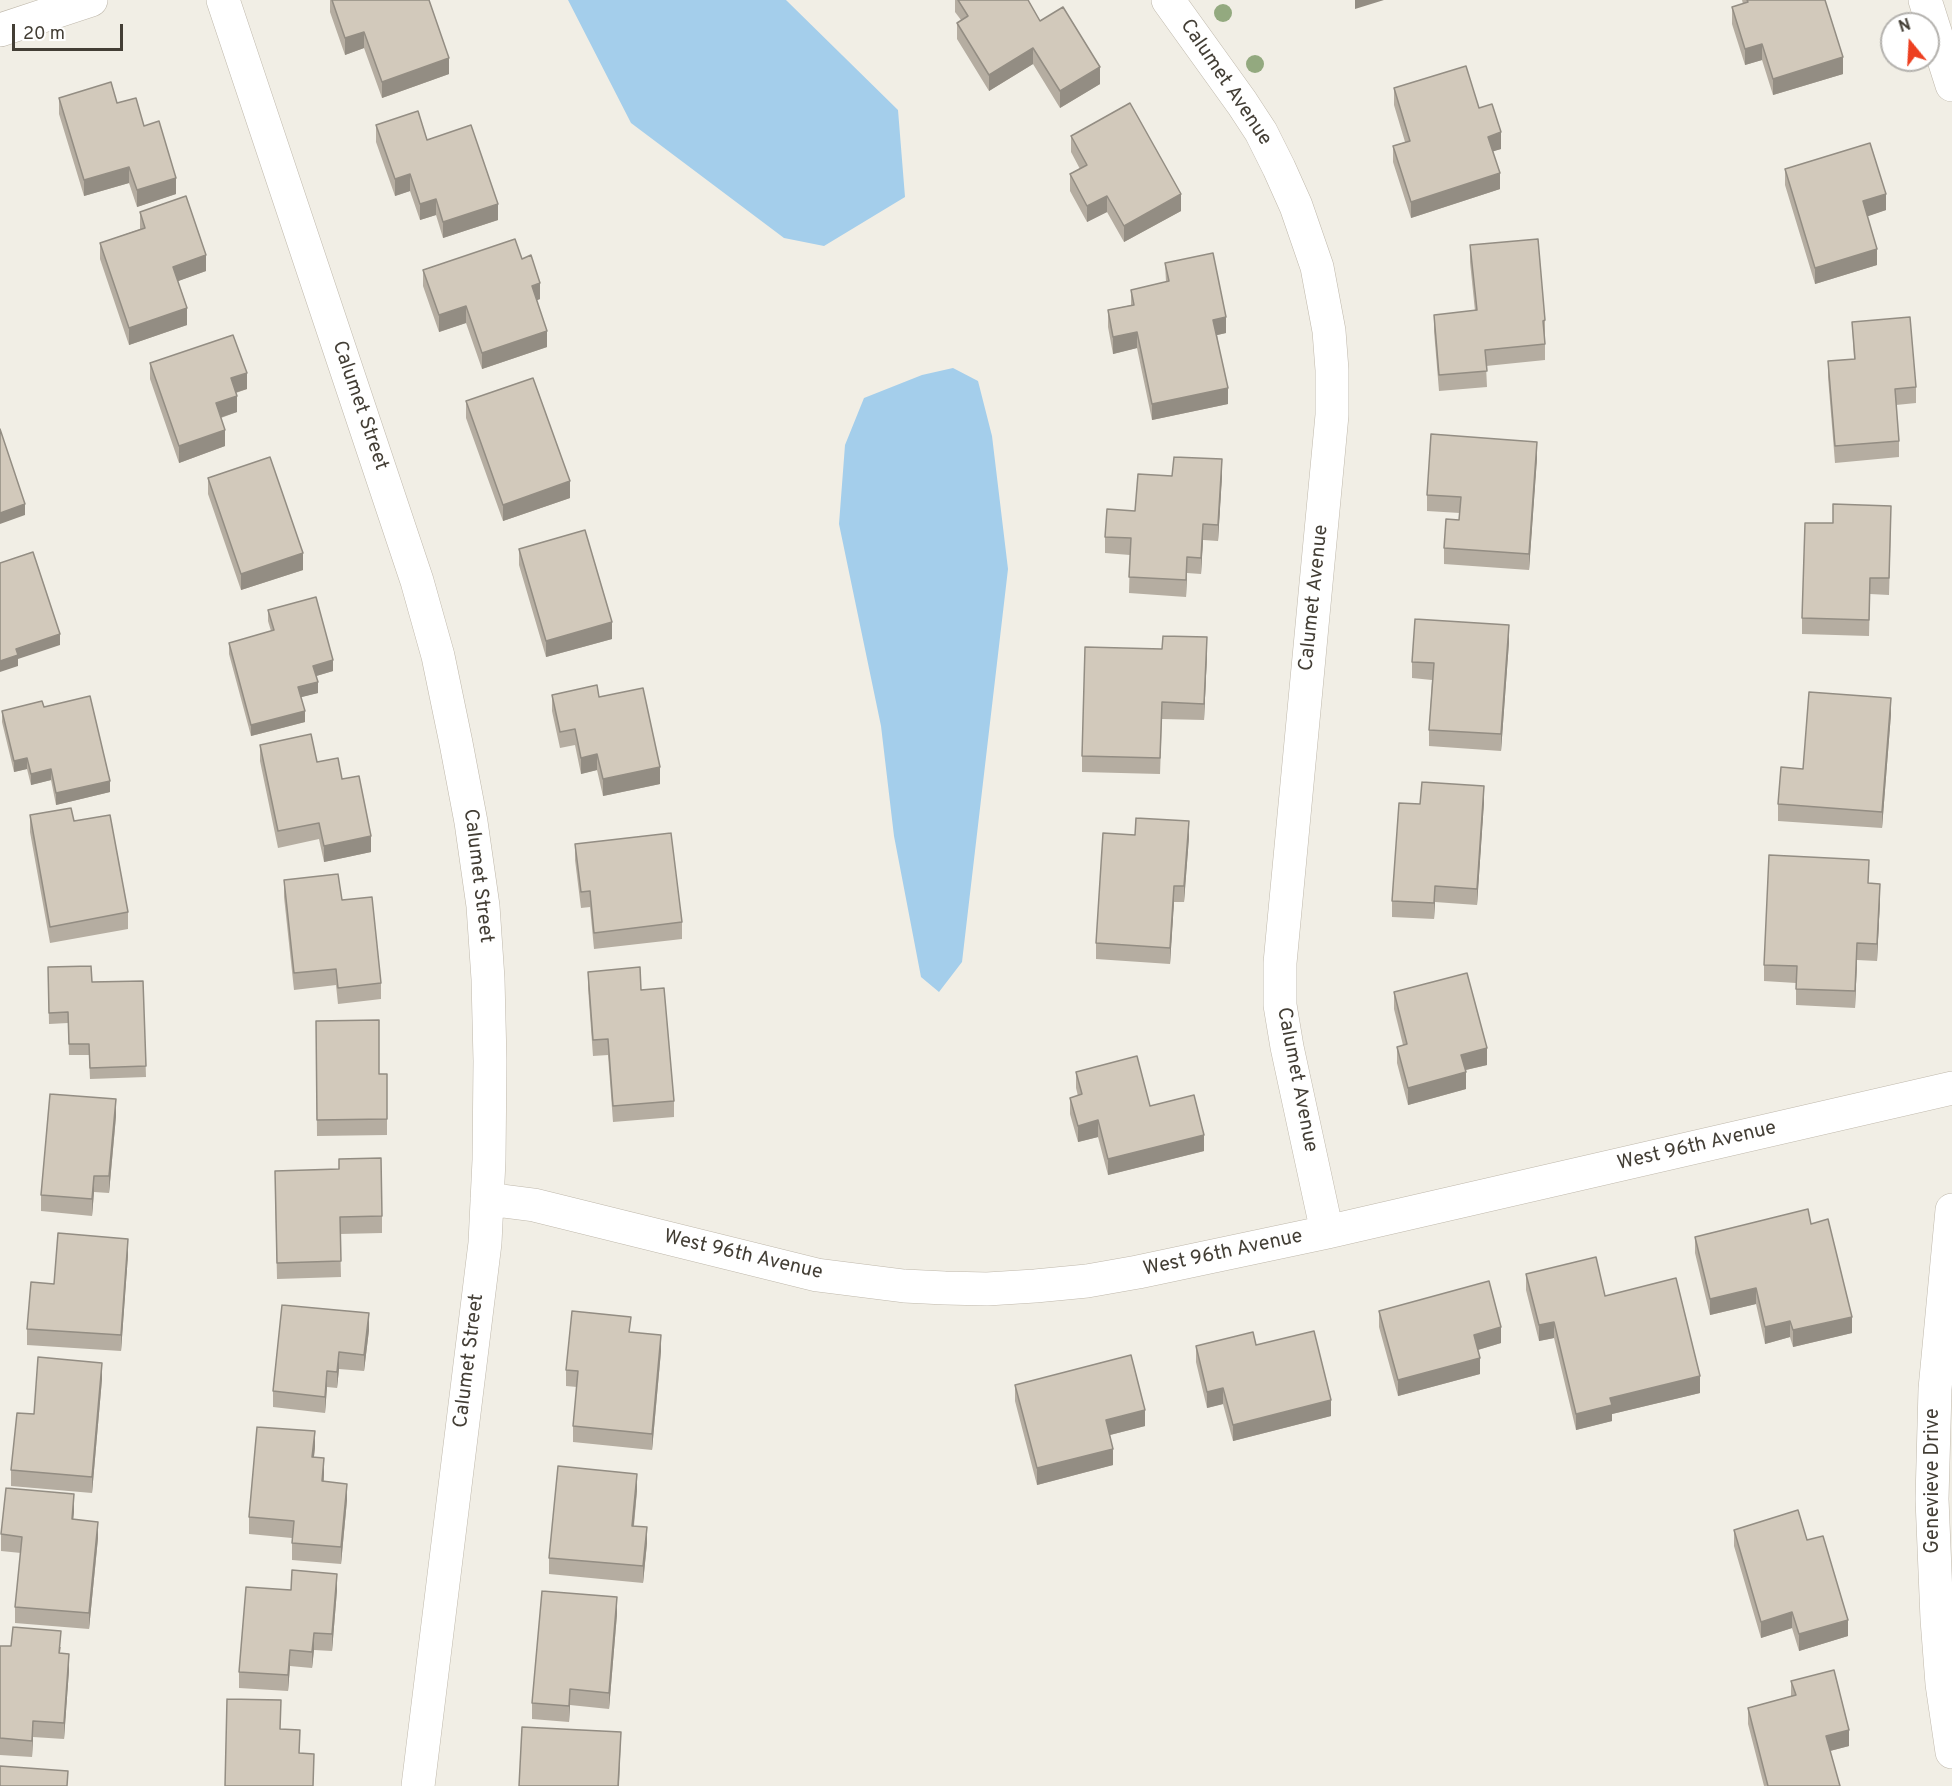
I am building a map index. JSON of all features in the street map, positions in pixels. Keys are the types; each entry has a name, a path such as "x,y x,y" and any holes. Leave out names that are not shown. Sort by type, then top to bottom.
{"street":[{"path":"0,30 91,0"},
{"name":"Calumet Street","path":"223,0 417,581 438,656 471,822 483,906 490,1061 485,1243 418,1786"},
{"name":"Calumet Avenue","path":"1168,0 1242,103 1261,132 1279,168 1296,206 1317,267 1329,331 1332,415 1280,963 1280,1005 1287,1047 1327,1232"},
{"path":"1925,0 1952,85"},
{"name":"West 96th Avenue","path":"487,1199 534,1205 817,1275 904,1286 987,1289 1087,1281 1138,1272 1327,1232 1952,1088"},
{"name":"Genevieve Drive","path":"1952,1210 1935,1389 1932,1499 1942,1684 1952,1752"}],"water":[{"path":"568,0 786,0 898,110 905,197 824,246 784,238 631,123"},
{"path":"953,368 978,381 992,436 1008,569 962,962 939,992 921,977 894,836 881,726 839,524 845,445 864,398 922,375"}],"building":[{"path":"332,0 429,0 449,58 382,82 364,32 345,38"},
{"path":"958,0 1028,0 1040,21 1063,7 1100,67 1060,91 1033,48 989,75 957,23 968,16"},
{"path":"1747,0 1825,0 1843,57 1773,79 1762,44 1745,49 1732,7 1748,2"},
{"path":"1466,66 1479,108 1492,104 1501,132 1488,137 1500,173 1411,202 1393,146 1410,141 1394,88"},
{"path":"111,82 117,103 136,98 144,126 159,121 176,178 137,190 129,167 84,180 59,98"},
{"path":"1130,103 1181,194 1124,226 1107,196 1087,206 1070,174 1087,165 1071,136"},
{"path":"418,111 427,140 471,125 498,204 443,222 436,199 420,204 410,174 395,179 376,125"},
{"path":"1870,143 1886,194 1863,201 1877,249 1815,268 1785,169"},
{"path":"186,196 206,255 173,267 187,308 129,328 100,243 145,228 140,212"},
{"path":"515,239 522,259 531,255 540,283 532,286 547,331 482,353 466,306 439,315 423,270"},
{"path":"1538,239 1545,344 1485,350 1487,371 1439,375 1434,315 1477,310 1470,245"},
{"path":"1213,253 1226,317 1213,320 1228,388 1152,404 1137,332 1113,337 1108,310 1134,305 1131,290 1169,281 1165,263"},
{"path":"1910,317 1916,387 1895,389 1899,441 1835,446 1828,361 1855,359 1852,322"},
{"path":"233,335 247,373 231,378 237,396 216,403 225,430 179,446 150,363"},
{"path":"533,378 570,481 503,505 466,401"},
{"path":"0,429 25,504 0,513"},
{"path":"1431,434 1537,442 1529,554 1444,548 1446,519 1459,520 1461,497 1427,495"},
{"path":"270,457 303,553 241,574 208,478"},
{"path":"1174,457 1222,459 1218,525 1203,524 1201,558 1187,557 1186,580 1129,577 1131,538 1105,537 1107,509 1135,511 1138,474 1172,476"},
{"path":"1833,504 1891,506 1889,578 1870,578 1869,620 1802,618 1805,523 1833,523"},
{"path":"585,530 612,622 546,641 519,549"},
{"path":"33,552 60,634 16,649 18,655 0,661 0,563"},
{"path":"316,597 333,660 313,666 318,682 298,687 305,711 251,725 229,643 274,630 268,610"},
{"path":"1415,619 1509,625 1501,734 1429,730 1434,663 1412,662"},
{"path":"1163,636 1207,637 1204,704 1162,702 1160,758 1082,756 1085,647 1162,649"},
{"path":"597,685 599,697 643,688 660,767 603,779 597,754 581,758 575,729 560,732 552,695"},
{"path":"1809,692 1891,698 1882,812 1778,804 1781,767 1803,769"},
{"path":"90,696 110,781 56,793 51,769 31,774 27,758 14,761 2,711 42,701 44,707"},
{"path":"311,734 317,762 338,758 342,779 359,776 371,836 324,846 319,823 278,831 260,745"},
{"path":"1422,782 1484,786 1477,889 1435,886 1434,903 1392,901 1399,803 1420,804"},
{"path":"71,808 74,821 110,815 128,912 50,927 30,815"},
{"path":"1136,818 1189,821 1184,886 1174,886 1170,948 1096,943 1103,833 1135,835"},
{"path":"671,833 682,922 594,933 590,891 581,892 575,844"},
{"path":"1769,855 1869,860 1868,883 1880,884 1877,944 1857,943 1855,991 1796,989 1797,966 1764,965"},
{"path":"338,874 342,900 372,897 381,983 338,988 336,969 294,973 284,880"},
{"path":"91,966 92,982 143,981 146,1066 90,1068 89,1044 69,1044 68,1012 49,1013 48,967"},
{"path":"640,967 641,990 664,988 674,1101 613,1106 608,1039 593,1040 588,972"},
{"path":"1467,973 1487,1048 1461,1055 1466,1072 1408,1088 1397,1047 1407,1044 1394,992"},
{"path":"379,1020 379,1074 387,1074 387,1119 317,1120 316,1021"},
{"path":"1137,1056 1150,1106 1194,1095 1204,1135 1108,1159 1098,1120 1078,1126 1070,1098 1082,1094 1076,1072"},
{"path":"50,1094 116,1099 109,1176 94,1176 92,1199 41,1195"},
{"path":"381,1158 382,1216 340,1217 341,1261 277,1263 275,1171 339,1169 339,1159"},
{"path":"1808,1209 1811,1224 1828,1219 1852,1317 1793,1330 1790,1321 1765,1327 1756,1288 1710,1299 1695,1237"},
{"path":"58,1233 128,1239 121,1335 27,1329 31,1282 54,1284"},
{"path":"1596,1257 1605,1296 1676,1278 1700,1376 1610,1398 1612,1405 1576,1414 1554,1322 1539,1325 1526,1274"},
{"path":"1489,1281 1501,1327 1474,1335 1480,1358 1398,1380 1379,1311"},
{"path":"282,1305 369,1313 364,1355 339,1352 337,1372 327,1371 325,1397 273,1391"},
{"path":"572,1311 631,1317 629,1332 661,1335 652,1434 573,1426 578,1371 566,1370"},
{"path":"1314,1331 1331,1400 1233,1425 1223,1388 1207,1392 1196,1346 1253,1332 1256,1345"},
{"path":"1131,1355 1145,1410 1106,1420 1113,1449 1037,1468 1015,1385"},
{"path":"38,1357 102,1363 92,1477 11,1470 17,1413 34,1414"},
{"path":"257,1427 315,1431 312,1457 324,1458 322,1481 347,1484 341,1547 292,1543 294,1521 249,1517"},
{"path":"558,1466 637,1474 632,1526 647,1527 643,1566 549,1558"},
{"path":"6,1488 74,1494 72,1519 98,1522 89,1613 15,1607 22,1537 1,1534"},
{"path":"1798,1510 1807,1540 1823,1536 1848,1620 1799,1634 1792,1612 1761,1622 1734,1530"},
{"path":"292,1570 337,1574 332,1634 314,1633 312,1652 290,1650 288,1675 239,1672 246,1587 291,1590"},
{"path":"542,1591 617,1597 609,1693 570,1689 569,1706 532,1703"},
{"path":"13,1627 61,1631 59,1653 69,1654 64,1723 33,1721 32,1741 0,1738 0,1646 11,1646"},
{"path":"1834,1670 1849,1730 1826,1736 1840,1786 1768,1786 1748,1708 1796,1695 1791,1681"},
{"path":"227,1699 281,1700 280,1729 300,1730 299,1753 314,1754 313,1786 225,1786"},
{"path":"522,1727 621,1732 618,1786 519,1786"},
{"path":"0,1766 68,1771 67,1786 0,1786"}]}
